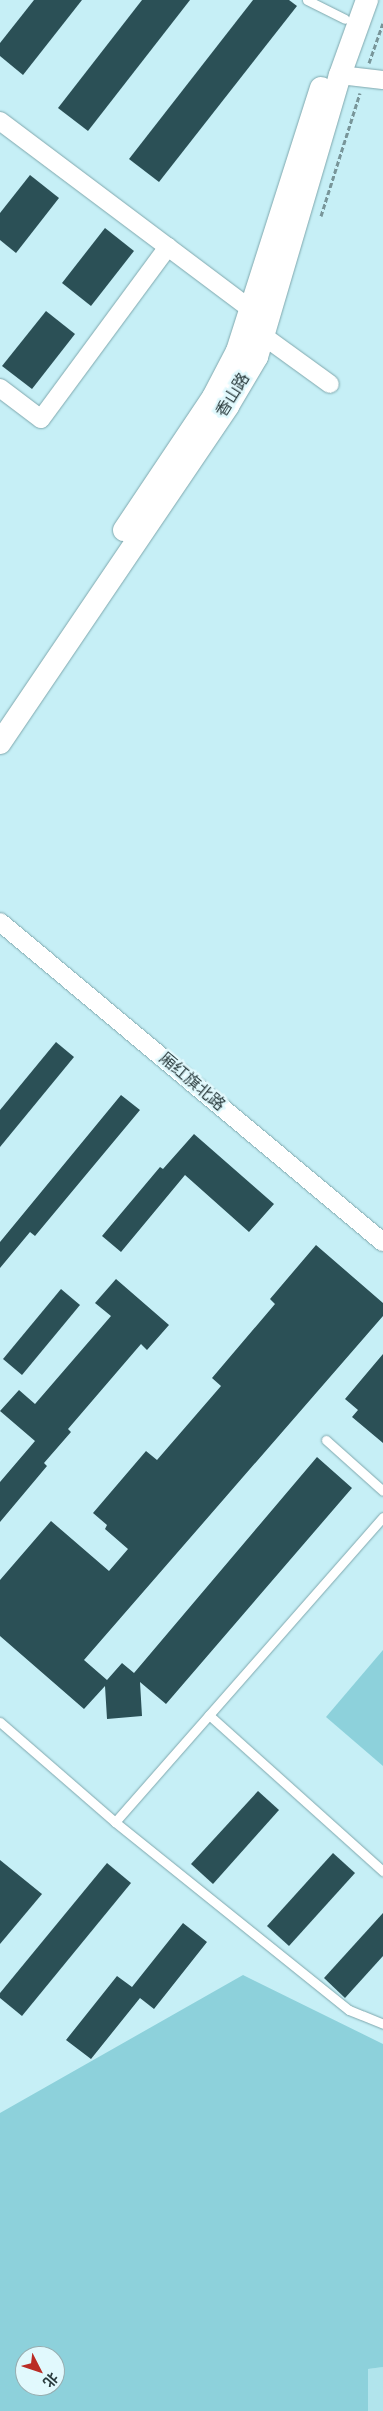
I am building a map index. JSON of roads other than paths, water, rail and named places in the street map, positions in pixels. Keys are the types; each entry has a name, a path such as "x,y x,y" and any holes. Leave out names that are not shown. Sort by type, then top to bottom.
{"street":[{"name":"香山路","path":"0,743 228,406 265,336 267,314 340,75 367,0"},
{"name":"香山路","path":"0,718 213,397 237,350 252,310 305,135 349,10"},
{"path":"340,75 365,76 383,80"},
{"path":"0,120 252,310 265,336 330,384"},
{"path":"0,388 40,419 168,247"},
{"name":"厢红旗北路","path":"0,922 383,1242"}],"lane":[{"path":"307,0 349,10"},
{"path":"326,1440 383,1491"},
{"path":"115,1822 383,1517"},
{"path":"208,1715 383,1871"},
{"path":"0,1722 115,1822 349,2010 383,2024"}]}
